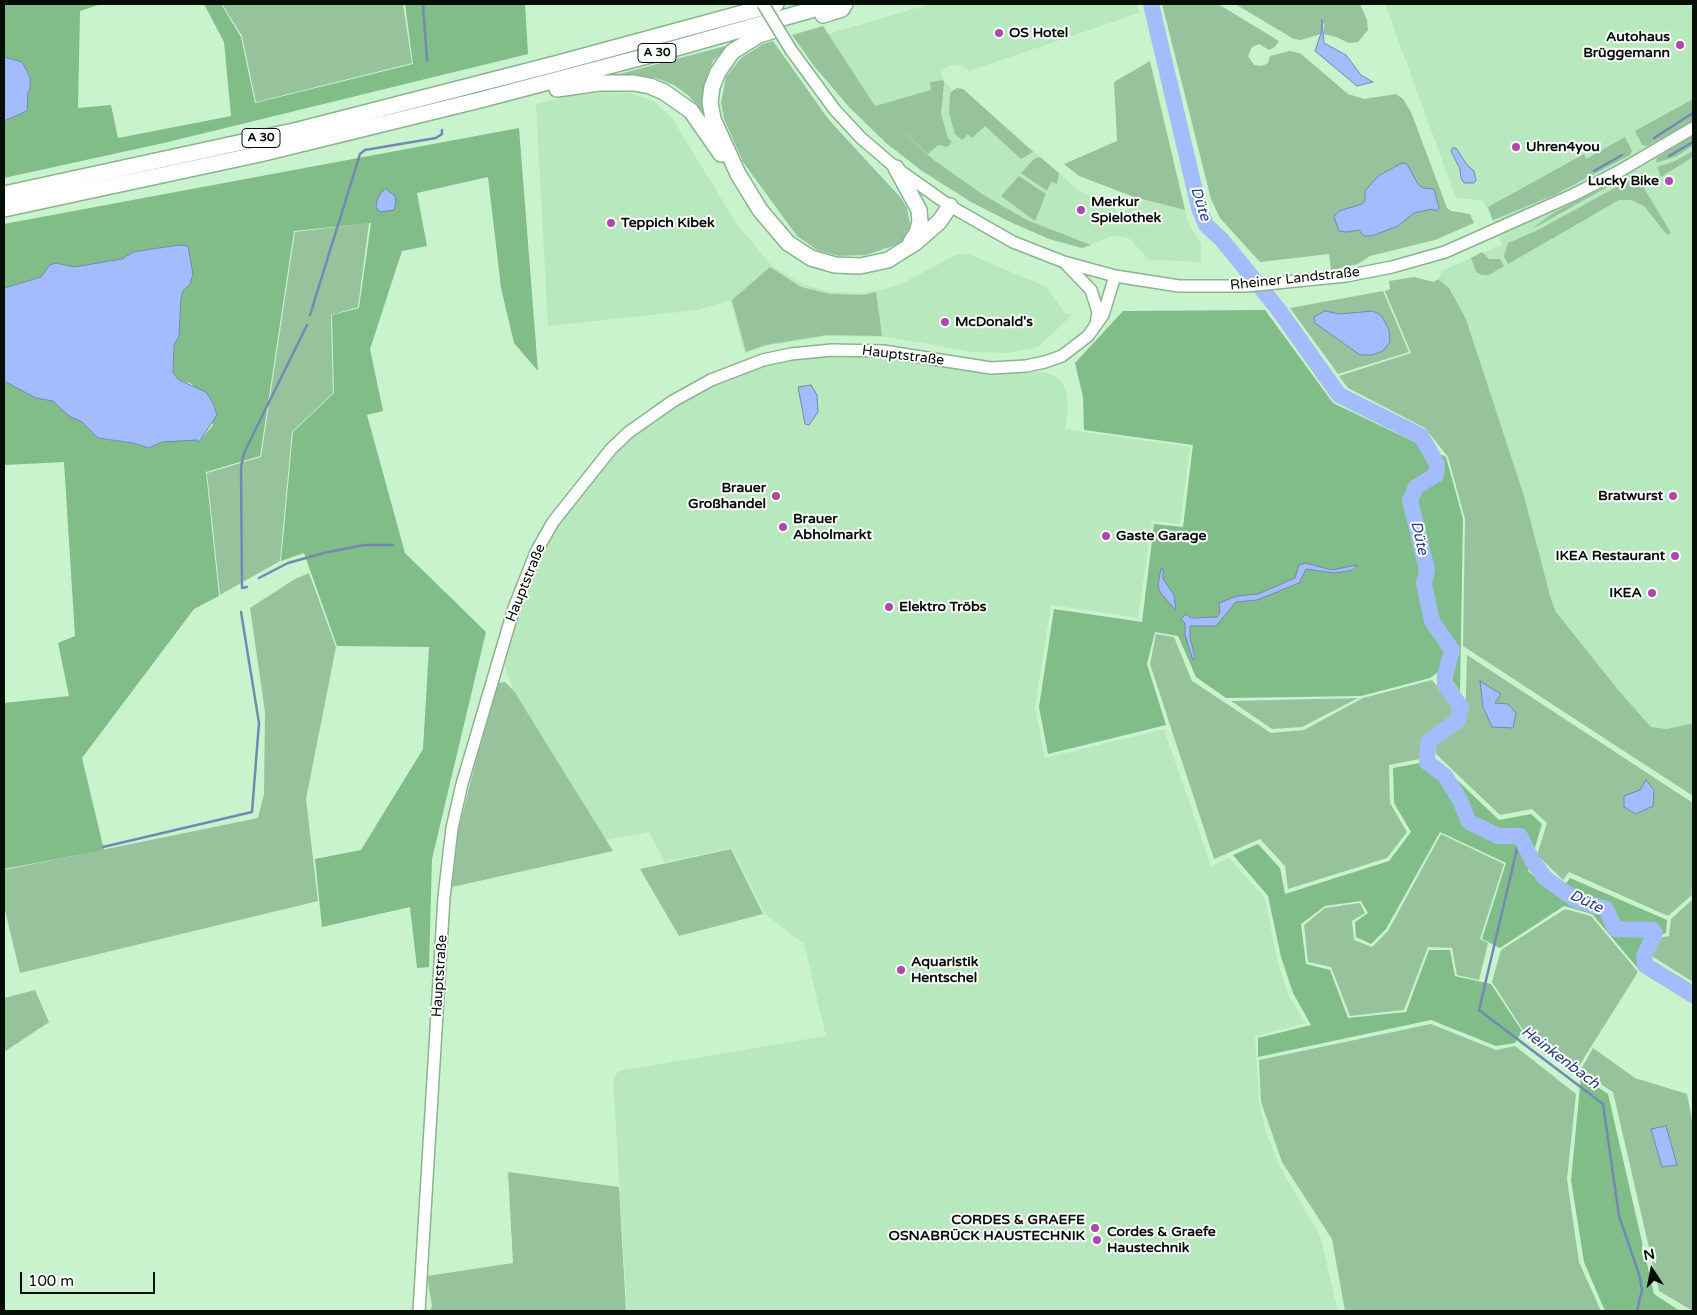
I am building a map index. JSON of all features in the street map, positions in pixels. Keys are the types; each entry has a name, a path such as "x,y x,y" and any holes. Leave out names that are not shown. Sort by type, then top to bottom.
{"highway":[{"path":"691,28 715,13 746,4"},
{"name":"A 30","path":"4,194 298,130 691,28 776,4"},
{"name":"A 30","path":"4,209 260,154 480,100 662,52 832,4"},
{"path":"738,174 713,120 710,102 712,87 723,62 739,45 759,35 842,8 845,4"},
{"path":"480,100 499,104 572,86 599,83 634,83 650,86 664,92 691,111 738,174 760,210 788,243 811,258 834,265 860,266 888,260 921,238 939,222 950,206"},
{"path":"888,260 912,241 920,221 919,210 896,168"}],"street":[{"name":"Rheiner Landstraße","path":"763,4 791,50 847,123 896,168 950,206 1013,242 1064,262 1115,276 1179,286 1269,285 1371,271 1452,249 1581,191 1693,128"},
{"path":"1064,262 1079,276 1090,290 1095,301 1098,312 1096,324 1088,336"},
{"name":"Hauptstraße","path":"419,1311 444,897 452,828 462,784 514,608 536,552 553,522 611,449 652,415 711,380 763,360 791,354 859,350 911,354 991,368 1026,366 1062,356 1088,336 1103,315 1115,276"}],"shaded area":[{"path":"4,4 101,4 80,11 78,108 111,105 118,138 231,116 224,42 204,4 221,4 241,37 255,103 413,64 405,4 525,4 528,54 168,142 4,178 4,121 27,111 28,92 22,62 4,57"},
{"path":"222,4 403,4 412,63 256,102 242,36"},
{"path":"930,4 1137,4 1139,13 969,71 961,65 948,66 941,72 943,80 953,90 963,89 1078,190 1113,207 1120,214 1144,200 1185,210 1188,223 1201,243 1201,262 1149,260 1130,239 1119,236 1109,237 1091,245 1027,220 982,194 934,160 875,106 828,34"},
{"path":"1162,4 1218,4 1279,41 1275,47 1269,50 1259,44 1252,47 1248,56 1254,65 1262,66 1268,63 1270,56 1289,51 1300,53 1348,94 1364,99 1396,94 1403,99 1411,112 1447,208 1451,211 1470,214 1474,223 1435,240 1370,256 1358,264 1331,270 1329,254 1260,262 1220,218 1211,199"},
{"path":"1235,4 1360,4 1367,20 1368,30 1358,42 1349,43 1324,34 1324,24 1321,21 1321,34 1301,40 1294,39"},
{"path":"1385,4 1693,4 1693,723 1667,729 1651,727 1619,691 1556,612 1524,496 1466,319 1449,288 1438,279 1443,270 1502,245 1484,201 1456,198"},
{"path":"823,26 875,106 931,90 930,82 943,80 941,114 948,138 952,142 947,147 938,145 928,154 885,116 934,160 982,194 1027,220 1091,245 1082,248 1049,239 1008,221 971,202 922,171 886,143 849,107 814,66 792,35"},
{"path":"773,41 829,120 901,198 907,208 910,224 909,233 899,244 866,255 839,256 817,250 797,236 743,162 724,119 721,103 726,77 741,58 763,44"},
{"path":"729,45 713,61 706,78 703,97 705,115 689,96 674,85 656,78 635,75 612,76"},
{"path":"1150,61 1185,210 1134,197 1079,176 1064,164 1117,141 1114,82"},
{"path":"957,88 963,89 1033,152 1021,159 985,126 972,138 968,134 962,140 955,134 949,113 950,93"},
{"path":"607,92 631,93 653,101 672,118 736,223 772,266 802,284 830,292 865,293 899,285 958,254 968,254 1045,286 1065,313 1072,315 1038,347 1008,353 973,352 887,337 827,336 766,346 745,353 730,300 698,310 548,326 536,104 574,95"},
{"path":"1693,99 1693,121 1647,146 1642,145 1635,131"},
{"path":"519,128 538,371 514,343 501,288 488,177 417,193 427,246 402,251 370,349 383,411 367,415 405,553 486,632 432,859 429,967 417,968 410,907 322,927 315,859 361,850 423,749 429,647 337,646 304,553 281,561 293,432 334,393 332,315 359,308 371,223 294,231 260,456 206,472 219,596 194,609 82,758 104,850 4,869 4,703 69,696 58,643 75,636 64,462 4,465 4,381 36,398 53,401 69,416 82,422 98,438 133,443 149,448 162,442 197,439 199,442 213,425 192,384 179,380 173,373 174,345 179,336 181,298 183,291 190,284 179,245 133,252 122,259 74,267 56,263 50,265 41,277 4,288 4,224"},
{"path":"1693,135 1693,146 1675,157 1656,163 1657,158"},
{"path":"1625,137 1632,151 1630,155 1554,195 1493,220 1488,207 1584,154 1586,159"},
{"path":"1693,151 1693,157 1661,177 1657,167 1675,161"},
{"path":"1040,157 1059,173 1057,184 1051,182 1047,191 1021,173 1034,159"},
{"path":"1636,171 1536,227 1533,228 1553,213"},
{"path":"1642,173 1648,180 1648,185 1644,188 1671,233 1667,235 1644,206 1631,200 1619,200 1508,264 1504,256 1508,243 1538,230"},
{"path":"1019,176 1046,194 1035,221 1001,196"},
{"path":"369,223 358,307 331,315 333,393 292,432 280,561 220,595 207,473 261,457 295,232"},
{"path":"1482,252 1489,259 1500,259 1504,266 1489,275 1482,275 1476,272 1471,258"},
{"path":"770,267 801,287 830,294 864,295 876,292 882,336 827,335 765,345 746,352 732,300"},
{"path":"1414,277 1434,282 1438,279 1449,288 1466,319 1524,496 1556,612 1619,691 1651,727 1667,729 1693,723 1693,796 1463,646 1465,519 1448,457 1425,428 1348,388 1339,376 1411,353 1385,291 1390,289 1389,281"},
{"path":"1383,291 1409,352 1338,374 1290,308"},
{"path":"1265,310 1333,403 1446,457 1463,519 1460,692 1444,668 1430,678 1361,696 1226,698 1196,677 1178,636 1155,632 1147,664 1166,725 1048,754 1039,707 1054,609 1142,622 1154,524 1183,527 1193,445 1084,430 1083,397 1075,363 1123,311"},
{"path":"831,355 883,356 990,373 1040,372 1052,375 1061,381 1066,390 1068,408 1065,429 1190,447 1180,524 1152,521 1138,618 1051,605 1035,708 1045,758 1164,729 1211,866 1229,858 1265,898 1277,959 1288,995 1306,1023 1255,1036 1259,1100 1266,1132 1279,1165 1320,1236 1338,1311 627,1311 613,1078 619,1071 826,1036 804,944 765,914 732,848 665,862 649,832 606,840 514,691 501,656 553,527 621,446 664,412 711,386 771,364"},
{"path":"309,573 336,647 306,799 318,901 20,973 4,906 4,870 258,818 264,794 265,712 250,608 295,579"},
{"path":"1156,634 1174,637 1192,681 1271,733 1304,730 1363,698 1432,680 1454,706 1452,715 1421,738 1420,759 1389,765 1390,803 1407,832 1387,858 1288,889 1285,866 1260,839 1214,859 1150,664"},
{"path":"1467,655 1693,803 1693,894 1668,916 1569,872 1563,880 1537,855 1547,823 1532,809 1500,815 1436,754 1436,744 1465,724"},
{"path":"505,682 514,691 613,851 452,887 452,855 496,683"},
{"path":"1358,698 1302,727 1272,729 1231,701"},
{"path":"1436,760 1499,820 1531,814 1542,824 1528,871 1557,896 1570,878 1667,920 1666,933 1647,938 1640,953 1693,985 1693,1004 1641,972 1592,914 1564,906 1500,948 1482,939 1506,863 1440,832 1386,929 1371,944 1356,937 1355,922 1368,913 1361,901 1325,906 1301,924 1306,964 1330,970 1348,1018 1406,1012 1429,950 1450,950 1455,976 1491,984 1522,1031 1515,1043 1496,1046 1431,1020 1258,1057 1258,1038 1311,1025 1293,993 1281,957 1268,896 1233,855 1258,844 1280,868 1285,894 1389,861 1411,832 1394,803 1393,768"},
{"path":"1441,834 1504,864 1480,939 1488,943 1479,980 1457,975 1452,948 1428,947 1404,1010 1350,1016 1331,967 1308,962 1304,925 1325,908 1360,903 1365,913 1352,921 1354,940 1372,947 1388,931"},
{"path":"731,849 763,914 679,936 640,869"},
{"path":"1693,899 1693,982 1650,955 1658,938 1669,936 1671,919"},
{"path":"1565,909 1591,916 1638,972 1577,1069 1523,1030 1492,982 1501,950"},
{"path":"35,990 49,1022 4,1052 4,998"},
{"path":"1431,1024 1496,1050 1515,1046 1576,1094 1567,1179 1579,1262 1601,1311 1345,1311 1332,1239 1282,1162 1261,1102 1259,1060"},
{"path":"1593,1048 1635,1078 1687,1094 1693,1125 1693,1311 1659,1291 1613,1092 1580,1071"},
{"path":"1581,1076 1608,1094 1654,1294 1680,1311 1605,1311 1584,1262 1571,1180"},
{"path":"508,1172 619,1187 626,1311 430,1311 432,1306 427,1276 513,1263"}],"water":[{"path":"1322,20 1324,43 1346,55 1361,75 1373,82 1357,86 1315,51 1321,33"},
{"path":"4,57 22,62 30,77 30,89 28,92 27,111 4,121"},
{"path":"1453,148 1456,148 1467,165 1474,171 1476,180 1474,183 1464,183 1461,178 1460,169 1451,151"},
{"path":"1402,163 1407,164 1418,184 1423,188 1434,189 1439,208 1437,211 1432,209 1414,213 1398,226 1372,236 1364,236 1359,230 1339,231 1334,217 1339,211 1362,204 1365,200 1365,191 1378,176"},
{"path":"386,189 395,196 396,203 394,210 380,212 376,207 377,200 382,191"},
{"path":"179,245 188,246 193,274 190,284 183,291 181,298 179,336 174,345 173,373 179,380 206,392 213,403 217,415 199,442 197,440 162,442 149,448 133,443 98,438 82,422 69,416 53,401 36,398 4,381 4,288 41,277 50,265 56,263 74,267 122,259 133,252"},
{"path":"1325,311 1339,314 1373,311 1381,315 1389,330 1390,342 1383,351 1372,355 1360,355 1315,323 1314,317"},
{"path":"811,385 817,395 818,412 809,425 805,424 798,387"},
{"path":"1305,563 1332,570 1357,565 1353,570 1334,573 1306,569 1299,583 1257,600 1236,602 1216,626 1190,626 1190,637 1195,658 1193,660 1185,635 1185,623 1181,619 1186,614 1191,618 1217,617 1220,613 1219,603 1237,596 1258,594 1295,578 1299,565"},
{"path":"1161,569 1163,569 1163,579 1174,595 1176,611 1160,592 1158,585"},
{"path":"1480,681 1501,694 1495,703 1508,704 1516,713 1513,728 1492,727 1483,707"},
{"path":"1646,780 1654,790 1653,806 1636,814 1624,807 1624,796 1640,790"},
{"path":"1666,1126 1677,1165 1662,1167 1651,1129"}],"waterway":[{"path":"423,4 427,60"},
{"name":"Düte","path":"1151,4 1199,208 1206,225 1222,240 1278,309 1339,395 1421,436 1437,464 1436,475 1416,487 1410,500 1427,570 1424,584 1432,621 1452,650 1445,676 1445,685 1461,707 1458,720 1428,742 1427,762 1445,776 1460,800 1469,822 1498,836 1520,836 1532,860 1545,878 1576,900 1606,909 1615,929 1653,930 1655,933 1644,956 1645,965 1693,995"},
{"path":"1654,138 1693,113"},
{"path":"310,315 360,154 365,150 436,138 442,134 442,130"},
{"path":"1669,156 1693,142"},
{"path":"1594,171 1622,155"},
{"path":"247,587 242,588 241,467 244,453 307,325"},
{"path":"259,578 288,563 324,553 364,545 393,545"},
{"path":"103,847 252,812 259,723 241,612"},
{"name":"Heinkenbach","path":"1520,836 1479,1010 1603,1104 1619,1216 1640,1277 1642,1290 1637,1311"}],"place":[{"name":"OS Hotel","path":"999,33"},
{"name":"Autohaus Brüggemann","path":"1680,45"},
{"name":"Uhren4you","path":"1516,147"},
{"name":"Lucky Bike","path":"1669,181"},
{"name":"Merkur Spielothek","path":"1081,210"},
{"name":"Teppich Kibek","path":"611,223"},
{"name":"McDonald's","path":"945,322"},
{"name":"Brauer Großhandel","path":"776,496"},
{"name":"Bratwurst","path":"1673,496"},
{"name":"Brauer Abholmarkt","path":"783,527"},
{"name":"Gaste Garage","path":"1106,536"},
{"name":"IKEA Restaurant","path":"1675,556"},
{"name":"IKEA","path":"1652,593"},
{"name":"Elektro Tröbs","path":"889,607"},
{"name":"Aquaristik Hentschel","path":"901,970"},
{"name":"CORDES & GRAEFE OSNABRÜCK HAUSTECHNIK","path":"1095,1228"},
{"name":"Cordes & Graefe Haustechnik","path":"1097,1240"}]}
